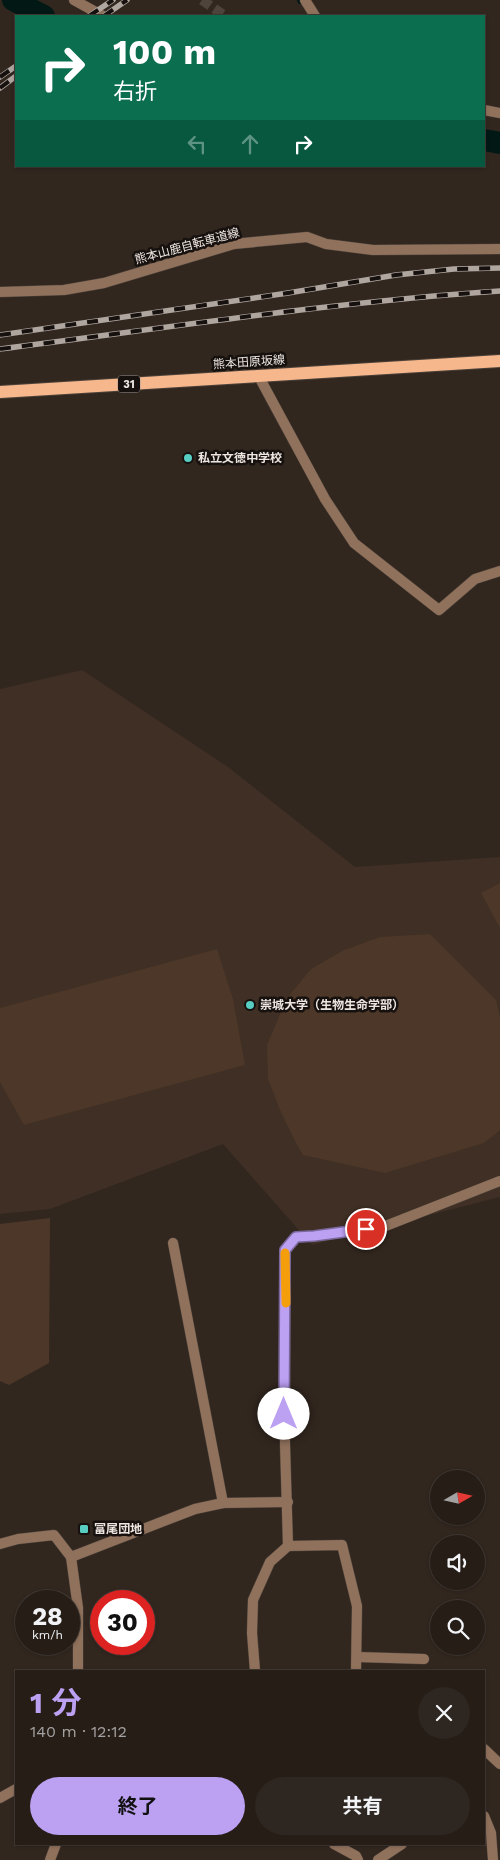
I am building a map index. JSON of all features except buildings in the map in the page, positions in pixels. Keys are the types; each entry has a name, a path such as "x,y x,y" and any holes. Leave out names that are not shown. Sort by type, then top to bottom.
{"main road":[{"name":"熊本田原坂線","path":"0,392 500,361"}],"street":[{"path":"74,0 101,15"},
{"path":"305,0 315,15"},
{"path":"485,110 500,113"},
{"name":"熊本山鹿自転車道線","path":"0,292 64,290 104,283 234,244 307,237 326,244 373,250 500,249"},
{"path":"258,375 325,499 354,543 439,610 475,579 500,571"},
{"path":"288,1546 284,1408 285,1250 296,1237 383,1226 500,1181"},
{"path":"173,1243 223,1503"},
{"path":"72,1557 89,1552 195,1509 223,1503 288,1502"},
{"path":"0,1544 18,1539 54,1535 72,1557 78,1608 78,1670"},
{"path":"255,1670 252,1633 253,1600 270,1562 288,1546 342,1545 358,1606 356,1670"},
{"path":"357,1657 424,1659"},
{"path":"485,1750 500,1764"},
{"path":"0,1798 15,1790"},
{"path":"485,1818 491,1833 493,1860"},
{"path":"50,1860 56,1845"},
{"path":"336,1845 356,1856 358,1860"},
{"path":"378,1860 400,1845"}],"shaded area":[{"name":"崇城大学（生物生命学部）","path":"82,670 228,767 355,867 500,857 500,1197 312,1245 223,1144 50,1209 0,1214 0,689"},
{"path":"500,883 500,928 481,893"},
{"path":"430,934 496,1000 500,1018 500,1130 484,1143 385,1173 303,1155 280,1110 268,1079 267,1045 287,998 311,969 344,950 380,937"},
{"path":"217,949 233,999 245,1065 24,1125 0,1082 0,1008"},
{"path":"50,1218 49,1363 9,1385 0,1381 0,1224"}],"waterway":[{"path":"13,0 42,15"},
{"path":"485,140 500,143"}],"tunnel":[{"path":"202,0 224,15"}],"railway":[{"path":"90,15 113,0"},
{"path":"105,15 127,0"},
{"path":"0,77 15,67"},
{"path":"0,88 15,77"},
{"path":"0,335 288,293 396,275 454,269 500,268"},
{"path":"0,349 312,309 500,291"}],"slow traffic":[{"path":"285,1253 286,1303"}],"place":[{"name":"私立文徳中学校","path":"188,458"},
{"name":"崇城大学（生物生命学部）","path":"250,1005"},
{"name":"富尾団地","path":"84,1529"}],"route":[{"path":"284,1414 285,1250 296,1237 366,1229"}]}
